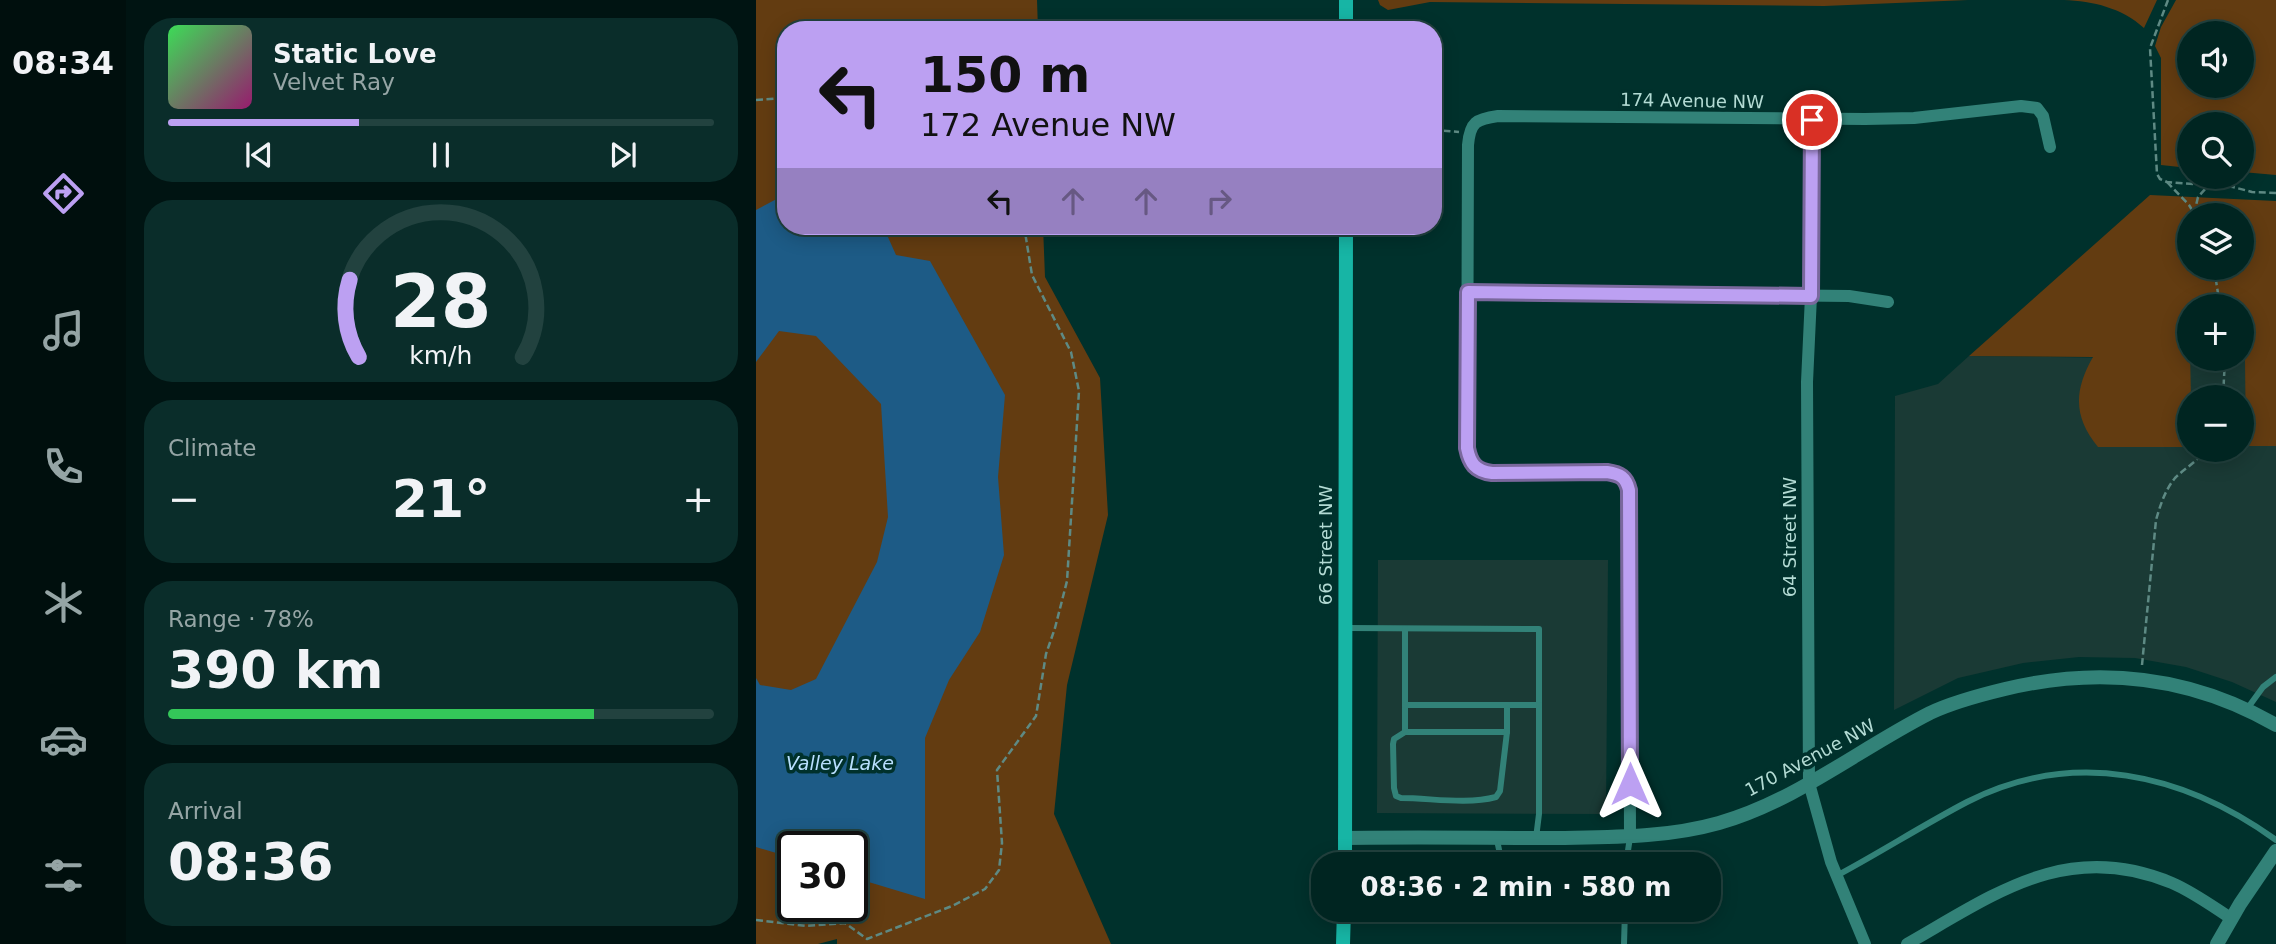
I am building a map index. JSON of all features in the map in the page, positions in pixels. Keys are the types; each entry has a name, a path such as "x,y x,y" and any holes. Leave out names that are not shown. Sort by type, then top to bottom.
{"main road":[{"path":"1346,0 1346,21"},
{"name":"66 Street NW","path":"1345,852 1346,235"},
{"path":"1343,944 1344,922"}],"street":[{"name":"174 Avenue NW","path":"1472,128 1485,118 1498,116 1812,120 1914,118 2021,106 2037,108 2043,116 2050,147"},
{"name":"64 Street NW","path":"1812,120 1811,296 1807,382 1810,783 1824,841 1865,944"},
{"path":"1472,128 1468,292 1469,458 1481,472 1607,472 1622,476 1627,481 1630,837"},
{"path":"1468,292 1849,296 1888,302"},
{"name":"170 Avenue NW","path":"1345,838 1630,837 1661,835 1719,823 1768,804 1810,783 1932,712 1985,694 2072,677 2103,676 2157,681 2205,694 2276,724"},
{"path":"2217,944 2276,851"},
{"path":"1907,944 2017,883 2069,868 2129,869 2154,876 2192,894 2232,919"}],"lane":[{"path":"1345,628 1539,629 1539,814 1536,838"},
{"path":"1405,629 1405,732"},
{"path":"2247,710 2263,687 2276,677"},
{"path":"1405,705 1539,705"},
{"path":"1507,705 1507,732 1500,773 1500,791 1496,797 1487,800 1445,800 1396,796 1393,744 1394,739 1405,732 1507,732"},
{"path":"1836,876 1967,802 2025,781 2060,773 2131,775 2177,786 2220,804 2276,840"},
{"path":"1628,852 1630,837"},
{"path":"1497,838 1500,852"},
{"path":"1624,944 1625,922"}],"path":[{"path":"2168,0 2150,48 2157,174 2160,179 2177,183"},
{"path":"756,100 777,99"},
{"path":"1442,130 1472,128"},
{"path":"2167,182 2187,203"},
{"path":"2241,189 2276,193"},
{"path":"756,919 806,926 845,923 867,939 952,906 985,889 999,870 1002,843 997,770 1036,716 1046,654 1067,581 1079,391 1071,352 1032,275 1025,235"},
{"path":"2142,665 2156,520 2174,480 2195,462"}],"shaded area":[{"path":"756,0 1037,0 1038,21 777,21 777,235 1043,235 1045,277 1100,378 1108,515 1067,685 1054,814 1111,944 837,944 837,939 818,944 756,944"},
{"path":"1378,0 1968,0 1824,6 1430,2 1388,10 1380,5"},
{"path":"2064,0 2157,0 2144,28 2126,15 2107,7"},
{"path":"2176,0 2276,0 2276,175 2254,173 2254,112 2177,112 2177,167 2161,165 2161,58 2155,46 2161,27"},
{"path":"2150,195 2276,201 2276,446 2254,446 2254,385 2245,385 2245,371 2254,371 2254,294 2177,294 2177,371 2190,371 2191,385 2177,385 2177,447 2098,447 2084,425 2079,403 2082,381 2093,357 1969,356"},
{"path":"1969,356 2177,359 2177,371 2254,371 2254,360 2276,360 2276,702 2232,682 2186,667 2135,658 2079,657 2023,663 1958,678 1894,710 1895,396 1938,384"},
{"path":"1378,560 1608,560 1606,814 1377,813"}],"water":[{"name":"Valley Lake","path":"777,199 777,235 887,235 896,255 930,261 1005,395 998,477 1004,555 980,632 949,680 925,738 925,899 868,882 868,831 777,831 777,853 756,847 756,678 760,685 791,690 816,679 877,562 888,517 881,404 816,336 779,331 756,362 756,210"}],"route":[{"path":"1630,784 1627,481 1622,476 1607,472 1492,473 1481,472 1474,467 1467,448 1468,292 1811,296 1812,120"}]}
